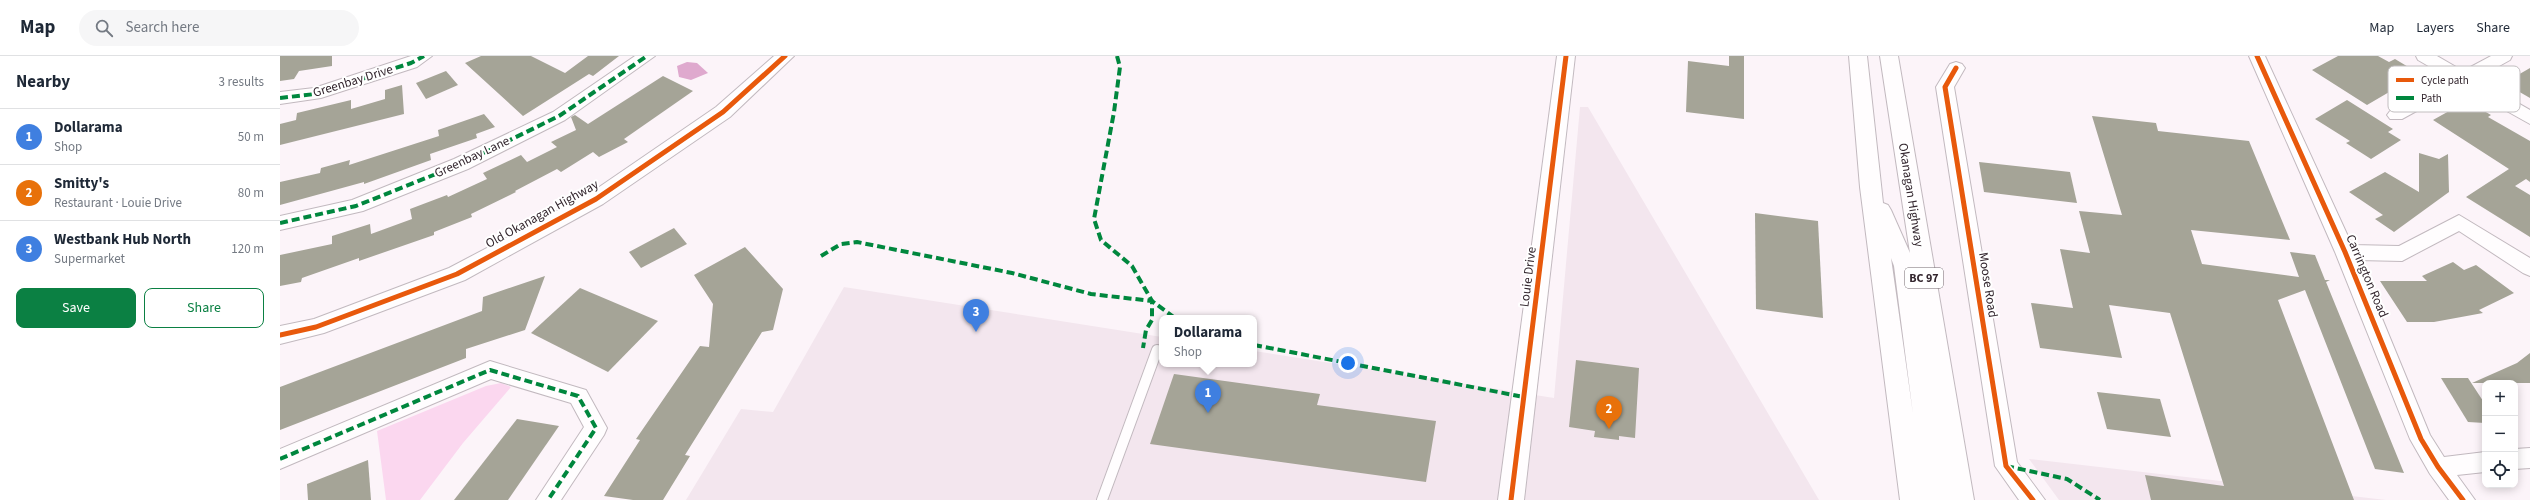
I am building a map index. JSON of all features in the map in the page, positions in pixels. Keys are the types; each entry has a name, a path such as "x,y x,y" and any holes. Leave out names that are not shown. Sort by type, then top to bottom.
{"main road":[{"name":"Old Okanagan Highway","path":"280,335 316,327 457,274 596,199 723,112 785,56"},
{"name":"Louie Drive","path":"1511,500 1566,56"},
{"path":"1858,56 1870,187 1913,500"},
{"name":"Okanagan Highway","path":"1889,56 1962,500"},
{"path":"1870,187 1905,266 1937,500"}],"street":[{"name":"Greenbay Drive","path":"280,98 315,94 411,63 424,56"},
{"name":"Greenbay Lane","path":"280,222 356,206 461,164 559,116 647,56"},
{"name":"Carrington Road","path":"2257,56 2345,252 2421,440 2438,467 2463,500"},
{"path":"2424,56 2441,66"},
{"path":"2486,66 2504,56"},
{"name":"Moose Road","path":"1956,68 1945,87 2006,466 2033,500"},
{"path":"2396,115 2402,112"},
{"path":"2520,112 2530,118"},
{"path":"2345,252 2402,254 2459,222 2530,268"},
{"path":"280,459 490,370 578,396 596,428 548,500"},
{"path":"2518,459 2530,458"},
{"path":"2438,467 2482,462"}],"lane":[{"path":"1102,500 1157,350"}],"shaded area":[{"path":"687,62 697,63 708,73 691,80 679,77 677,66"},
{"path":"1580,107 1588,107 1819,500 686,500 741,409 773,412 844,287 1159,337 1159,367 1257,367 1257,351 1554,398"},
{"path":"501,383 511,387 463,443 420,500 386,500 377,431 486,386"},
{"path":"2029,459 2386,500 2059,500"}],"building":[{"path":"280,56 332,56 332,66 299,71 294,79 280,81"},
{"path":"481,56 531,56 565,73 588,56 619,56 593,76 589,74 523,116 465,63"},
{"path":"1729,56 1744,56 1744,119 1686,112 1688,61 1729,66"},
{"path":"2338,56 2378,56 2389,62 2395,59 2407,66 2388,66 2388,93 2367,105 2312,70"},
{"path":"2530,68 2530,98 2520,92 2520,74"},
{"path":"446,71 458,85 426,99 416,83"},
{"path":"663,76 693,91 624,139 628,142 599,157 593,152 561,172 557,169 515,191 516,192 471,214 472,217 434,232 434,235 359,261 359,258 302,278 301,282 280,286 280,255 332,244 332,236 370,224 371,234 412,219 410,209 447,195 448,197 487,179 483,173 521,155 527,162 557,147 551,142 576,130 571,117 575,115 588,124"},
{"path":"402,85 404,114 280,145 280,124 296,120 297,113 351,100 351,109 385,99 385,90"},
{"path":"2347,100 2393,129 2388,132 2401,140 2371,159 2346,143 2350,141 2315,119"},
{"path":"2447,112 2486,112 2491,115 2488,117 2530,141 2530,182 2526,179 2515,186 2530,195 2530,237 2466,197 2509,169 2433,120"},
{"path":"484,114 495,127 476,134 477,138 430,154 431,160 364,184 364,182 280,205 280,182 320,173 321,168 350,160 349,165 439,136 438,130"},
{"path":"2092,116 2156,123 2158,131 2249,141 2290,240 2191,230 2202,264 2299,277 2290,252 2315,255 2325,280 2330,280 2326,282 2404,473 2375,469 2305,290 2278,300 2354,500 2151,500 2145,475 2224,486 2170,313 2109,305 2122,358 2040,348 2031,303 2073,308 2060,249 2090,253 2079,211 2122,215"},
{"path":"2419,153 2439,159 2448,154 2449,192 2394,232 2375,219 2383,215 2349,192 2385,172 2419,192"},
{"path":"1979,162 2070,172 2077,203 1984,192"},
{"path":"1755,213 1818,221 1823,318 1756,309"},
{"path":"674,228 687,244 641,268 629,252"},
{"path":"745,247 783,289 773,330 762,332 685,455 690,456 663,500 633,500 604,496 640,440 636,439 700,346 709,347 713,304 694,275"},
{"path":"2453,262 2464,270 2476,265 2514,293 2479,310 2483,313 2434,322 2407,322 2380,281 2427,281 2422,276"},
{"path":"545,276 525,330 466,349 466,358 280,430 280,387 482,311 483,297"},
{"path":"580,288 658,321 608,372 531,333"},
{"path":"2530,353 2530,383 2518,383 2518,380 2482,380 2482,383 2472,383 2517,363"},
{"path":"1576,360 1639,368 1635,438 1619,436 1619,440 1594,437 1595,431 1569,427"},
{"path":"1174,374 1320,394 1317,405 1436,421 1426,482 1150,444"},
{"path":"2441,378 2468,378 2482,399 2482,423 2468,422"},
{"path":"2097,392 2160,399 2171,437 2107,429"},
{"path":"517,419 559,426 508,500 454,500"},
{"path":"368,460 371,500 308,500 307,484"}],"marked path":[{"path":"280,98 315,94 411,63 424,56"},
{"path":"280,223 356,206 461,164 559,116 647,56"},
{"path":"1117,56 1120,67 1114,112 1094,219 1101,240 1132,266 1152,301 1171,315"},
{"path":"821,256 841,244 857,242 1012,273 1091,294 1152,301 1152,320 1146,330 1143,348"},
{"path":"1257,346 1524,397"},
{"path":"280,459 490,370 578,396 596,428 548,500"},
{"path":"2006,466 2067,479 2100,500"}],"cycle path":[{"path":"280,335 316,327 457,274 596,199 723,112 785,56"},
{"path":"1511,500 1566,56"},
{"path":"2257,56 2345,252 2421,439 2438,467 2463,500"},
{"path":"1956,68 1945,87 2006,466 2033,500"}],"place":[{"name":"Westbank Hub North","path":"976,332"},
{"name":"Dollarama","path":"1208,413"},
{"name":"Smitty's","path":"1609,429"}]}
